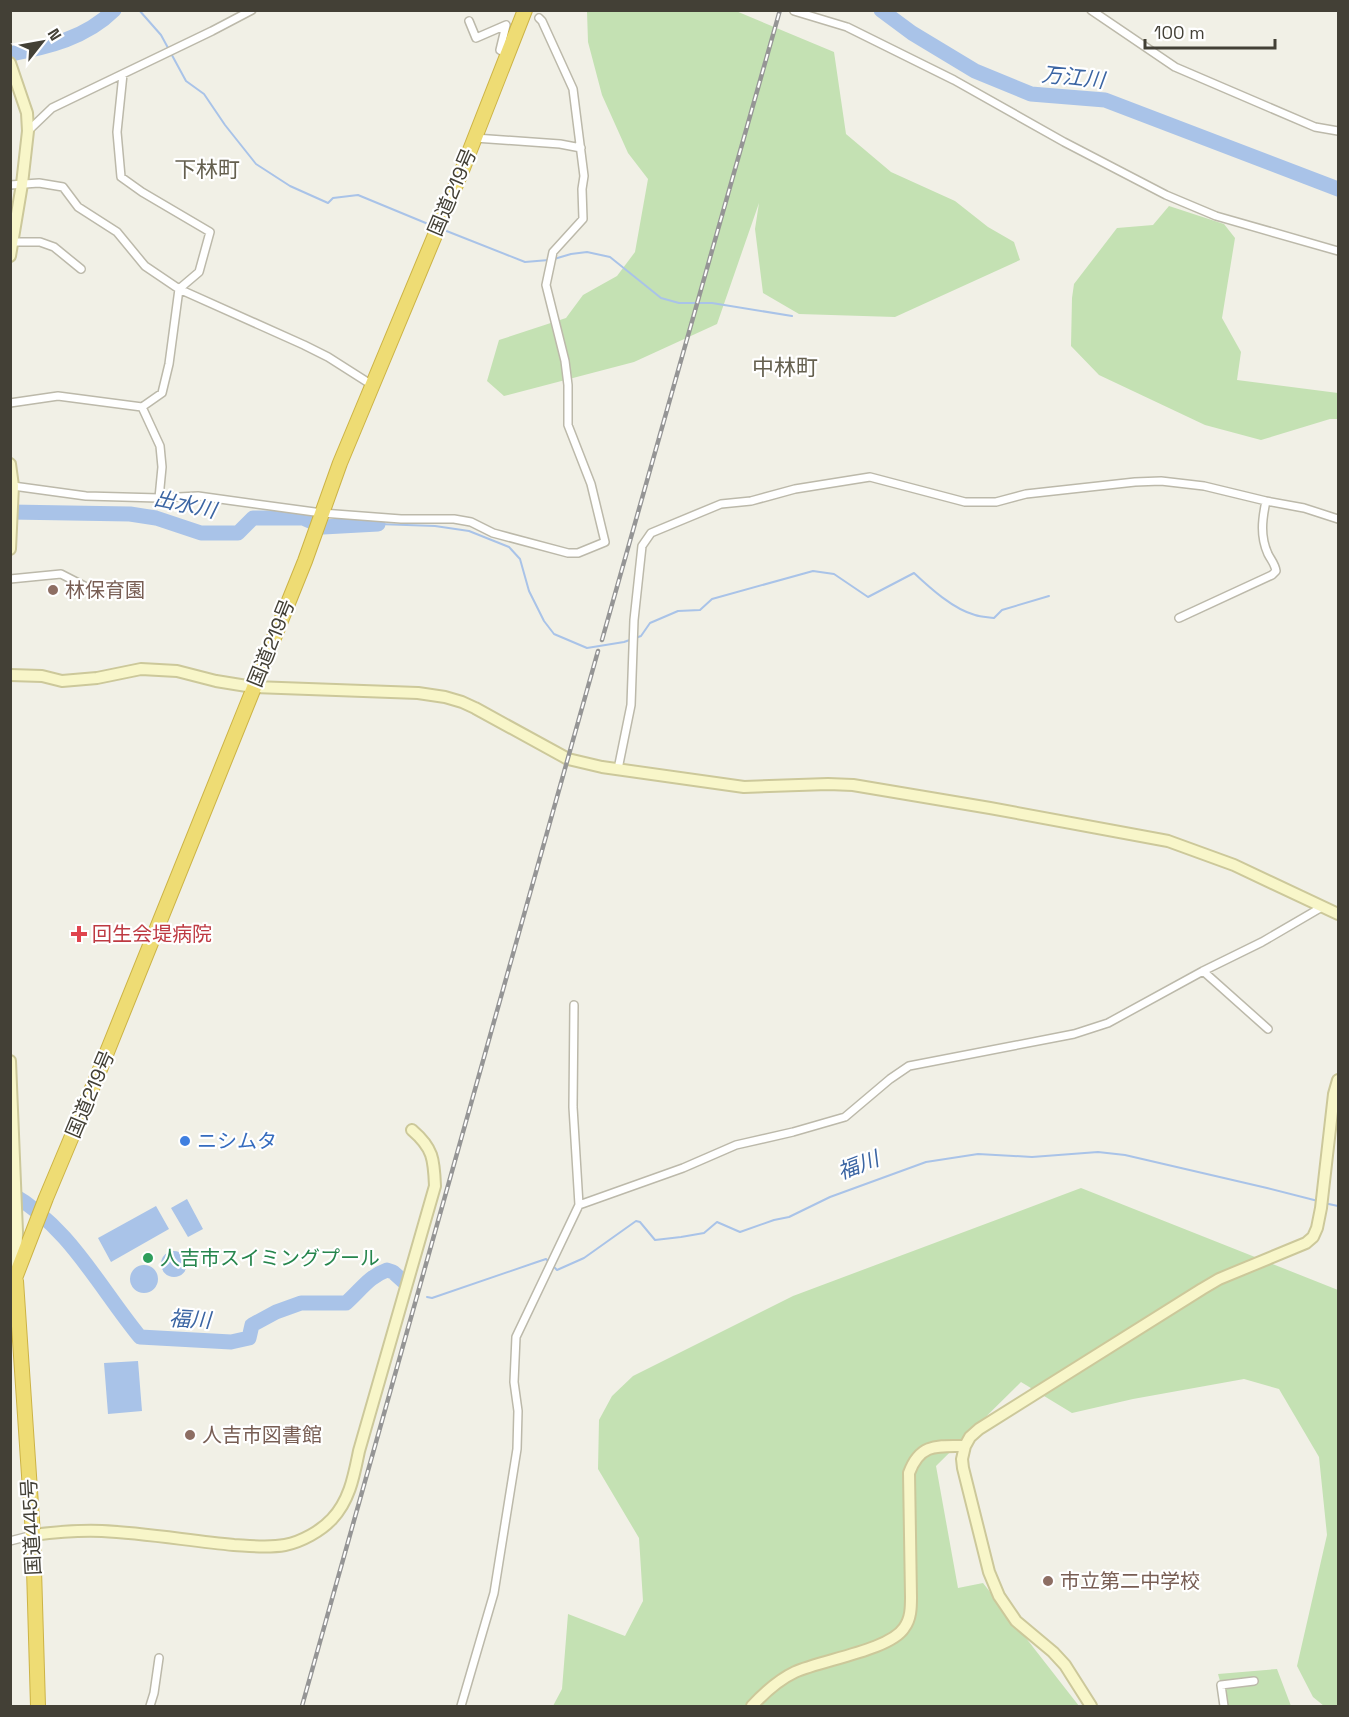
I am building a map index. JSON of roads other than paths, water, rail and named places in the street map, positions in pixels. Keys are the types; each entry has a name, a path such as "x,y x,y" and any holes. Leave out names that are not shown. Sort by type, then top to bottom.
{"highway":[{"name":"国道219号","path":"10,1291 305,561 340,463 475,138 525,10"},
{"name":"国道445号","path":"16,1276 15,1330 33,1535 38,1707"}],"street":[{"path":"28,131 52,108 212,32 252,10"},
{"path":"1092,10 1176,67 1315,127 1338,131"},
{"path":"794,11 847,27 954,80 1064,142 1166,195 1216,216 1338,251"},
{"path":"13,486 86,496 159,498 198,496 322,513 401,519 454,519 471,522 493,533 568,553 578,553 605,542 591,484 568,425 568,385 565,361 546,285 553,252 583,219 584,176 573,89 539,18"},
{"path":"469,21 476,38 506,25 500,50 508,54"},
{"path":"10,63 27,113 28,131 16,184 13,242 10,256"},
{"path":"10,403 58,396 142,406 162,393 169,364 179,289 199,272 210,232 121,177 117,132 123,74"},
{"path":"475,138 560,144 581,148"},
{"path":"16,184 39,183 63,187 78,207 117,232 145,266 179,289 304,345 372,385"},
{"path":"13,242 47,244 81,269"},
{"path":"142,406 160,446 162,467 159,498"},
{"path":"10,464 13,486 10,549"},
{"path":"618,769 631,705 634,620 642,546 651,533 721,504 751,501 795,489 870,477 965,502 996,502 1026,494 1161,481 1204,486 1304,508 1338,519"},
{"path":"1179,618 1272,575 1276,571 1275,564 1268,554 1261,528 1266,501"},
{"path":"10,579 61,574 100,594"},
{"path":"10,675 42,676 62,681 97,678 141,669 177,671 253,687 418,693 445,697 475,708 567,759 618,769 744,787 853,785 1168,841 1234,865 1333,909"},
{"path":"579,1204 683,1168 736,1145 844,1117 909,1065 1074,1034 1108,1023 1203,971 1333,909"},
{"path":"1203,971 1268,1029"},
{"path":"461,1707 494,1593 517,1449 518,1411 514,1382 516,1337 579,1204 573,1107 574,1005"},
{"path":"10,1061 17,1232 16,1276"},
{"path":"1091,1707 1065,1665 1016,1621 999,1596 989,1572 963,1468 962,1459 965,1446 970,1437 979,1429 1202,1288 1306,1243 1313,1237 1321,1208 1334,1094 1338,1080"},
{"path":"10,1541 33,1535 101,1531 196,1542 285,1545 298,1541 332,1519 347,1497 435,1185 434,1162 430,1151 424,1140 412,1130"},
{"path":"17,1232 23,1235 33,1233 35,1227"},
{"path":"752,1707 769,1689 795,1672 878,1645 899,1634 904,1628 911,1610 912,1597 909,1473 913,1461 919,1453 931,1447 965,1446"},
{"path":"150,1707 159,1658"},
{"path":"1224,1707 1221,1685 1254,1681"}],"water":[{"path":"187,1199 203,1229 188,1237 171,1208"},
{"path":"156,1206 169,1229 111,1262 98,1238"},
{"path":"174,1251 184,1254 187,1264 184,1274 174,1277 164,1274 161,1264 164,1254"},
{"path":"144,1265 154,1269 158,1279 154,1289 144,1293 134,1289 130,1279 134,1269"},
{"path":"138,1361 142,1411 108,1414 104,1363"}],"waterway":[{"name":"万江川","path":"10,54 66,40 91,28 114,10"},
{"path":"139,10 161,35 186,81 204,94 256,164 290,186 328,203 333,198 358,195 433,226"},
{"name":"万江川","path":"881,10 912,33 975,71 1031,94 1105,100 1338,189"},
{"path":"444,230 525,262 549,260"},
{"path":"554,259 587,252 610,257 661,298 679,303 712,303 792,316"},
{"name":"出水川","path":"10,512 130,514 156,518 201,533 238,533 253,518 303,518 323,527 378,524"},
{"path":"378,524 435,526 469,531 509,547 520,559 529,591 544,621 554,634 587,648 624,642 641,636 650,623 678,611 700,610 712,599 813,571 834,574 868,597 914,573 958,608 977,616 994,618 1002,610 1049,596"},
{"name":"福川","path":"553,1266 557,1270 584,1258 636,1221 640,1222 655,1240 704,1233 717,1222 740,1232 789,1217 830,1197 926,1162 978,1154 1032,1157 1098,1152 1125,1155 1318,1201"},
{"name":"福川","path":"10,1193 49,1222 66,1240 140,1337 231,1342 249,1338 252,1325 276,1312 301,1303 346,1303 370,1280 387,1270 403,1281"},
{"name":"福川","path":"1324,1203 1338,1206"},
{"name":"福川","path":"427,1297 432,1298 546,1259 549,1262"}],"railway":[{"path":"602,640 780,10"},
{"path":"302,1706 598,651"}],"place":[{"name":"林保育園","path":"53,590"},
{"name":"回生会堤病院","path":"79,934"},
{"name":"ニシムタ","path":"185,1141"},
{"name":"人吉市スイミングプール","path":"148,1258"},
{"name":"人吉市図書館","path":"190,1435"},
{"name":"市立第二中学校","path":"1048,1581"}],"district":[{"name":"下林町","path":"207,169"},
{"name":"中林町","path":"785,367"}]}
